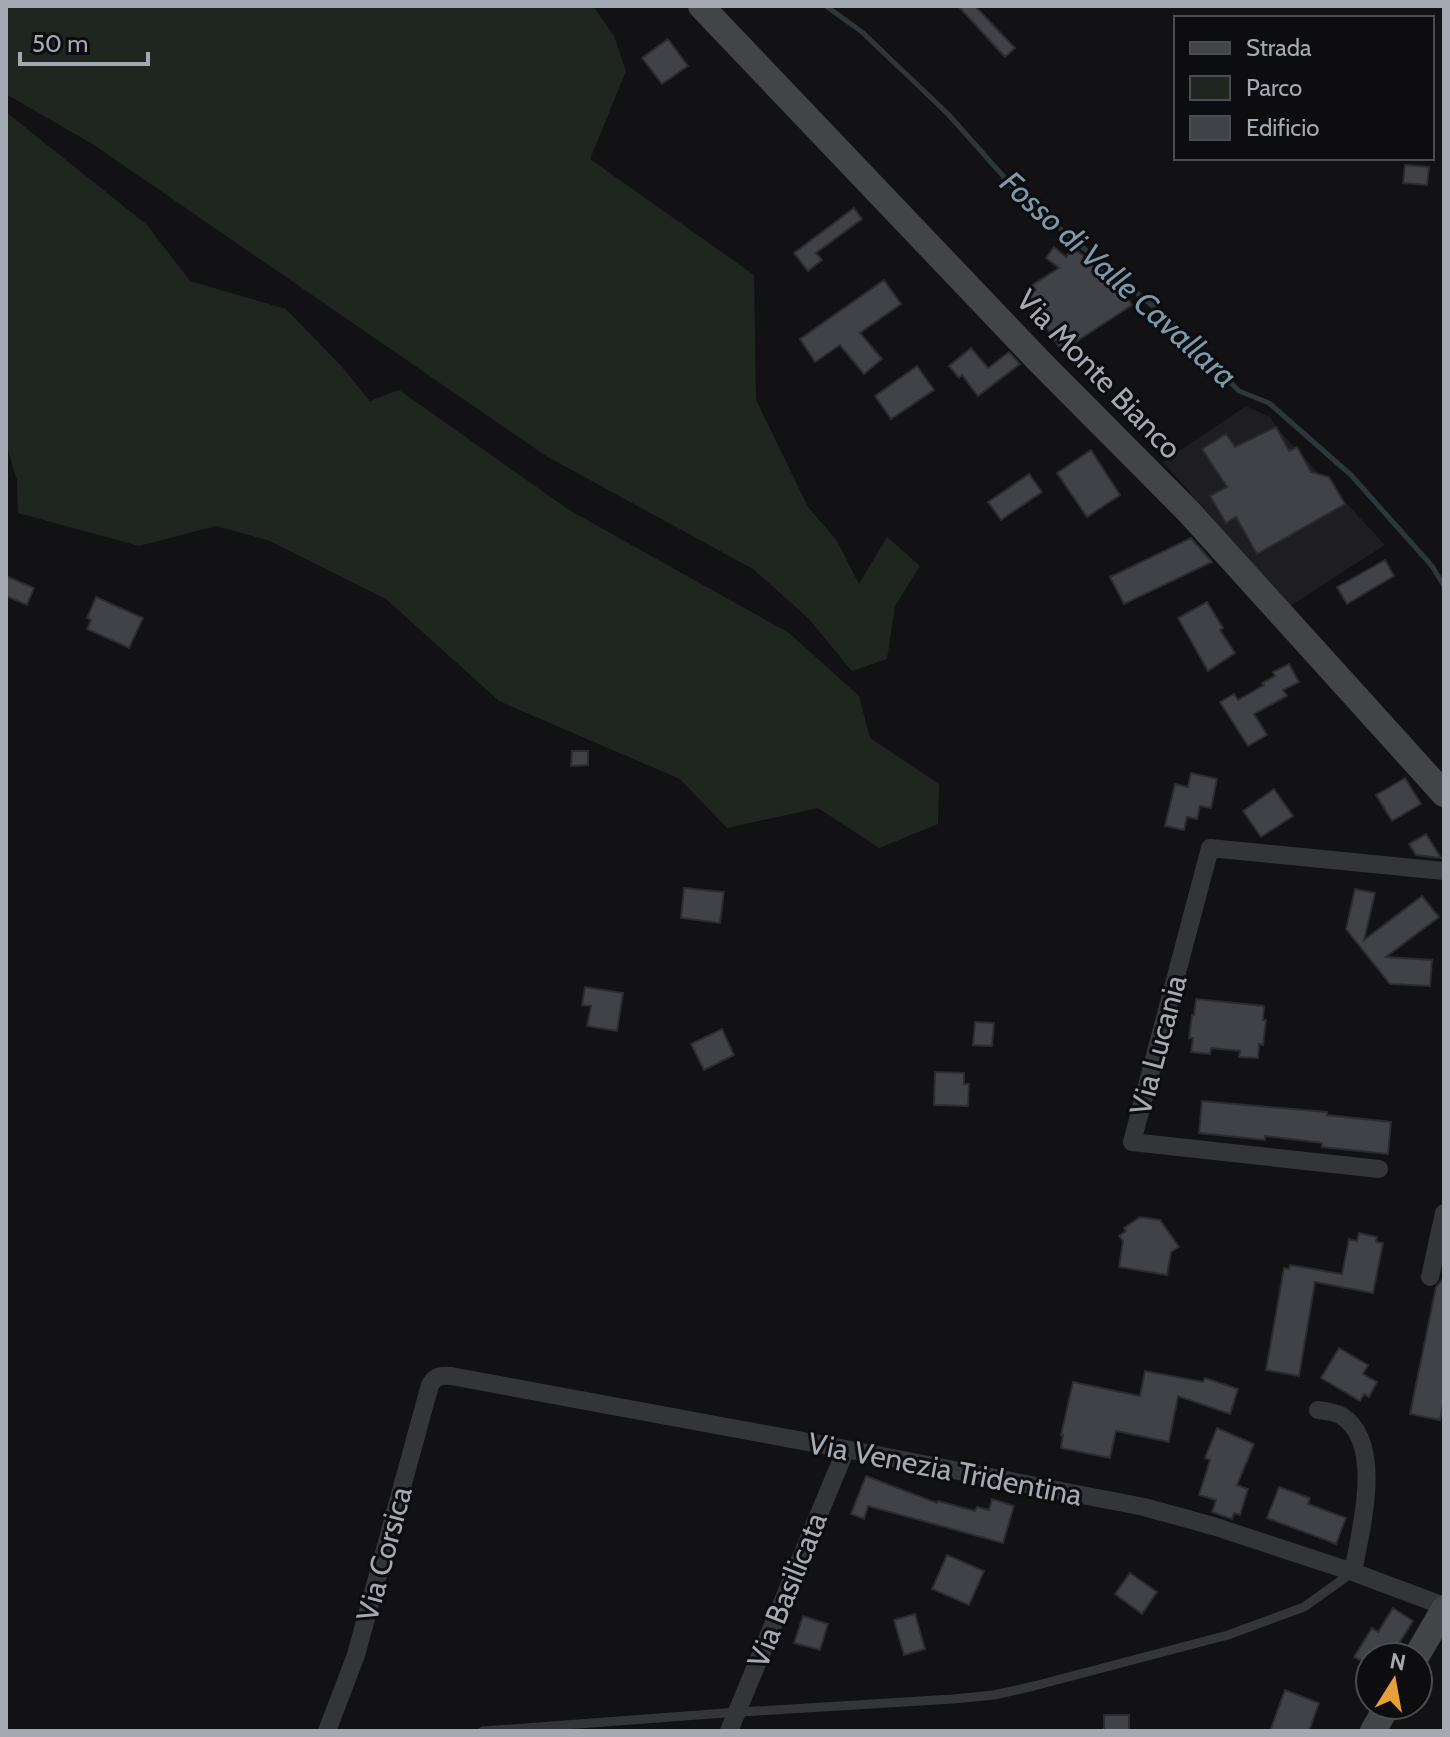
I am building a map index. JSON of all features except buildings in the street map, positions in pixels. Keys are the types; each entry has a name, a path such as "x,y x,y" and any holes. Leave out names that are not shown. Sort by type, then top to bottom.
{"main road":[{"name":"Via Monte Bianco","path":"701,6 1040,362 1189,512 1444,794"},
{"path":"1425,1641 1444,1608"}],"street":[{"name":"Via Lucania","path":"1379,1169 1132,1142 1210,848 1444,871"},
{"path":"1430,1277 1444,1213"},
{"name":"Via Venezia Tridentina","path":"436,1377 451,1376 1144,1507 1353,1572 1444,1608"},
{"name":"Via Corsica","path":"327,1731 356,1655 430,1385 436,1377"},
{"path":"1318,1410 1343,1417 1355,1431 1363,1451 1367,1470 1366,1487 1353,1572"},
{"name":"Via Basilicata","path":"729,1731 846,1449"}],"lane":[{"path":"483,1731 994,1695 1241,1630 1304,1607 1353,1572"}],"shaded area":[{"path":"1246,406 1270,417 1385,545 1290,606 1163,462"}],"green space":[{"path":"6,6 593,6 614,36 626,71 590,159 754,275 756,400 808,507 837,541 859,584 887,537 920,566 895,606 887,659 852,671 808,618 753,569 546,456 94,145 6,94"},
{"path":"6,112 147,225 190,281 286,309 370,401 399,390 569,510 789,633 859,696 870,738 939,784 938,824 879,848 818,808 727,828 680,779 499,701 386,599 270,541 216,526 139,546 18,513 17,480 6,444"}],"waterway":[{"name":"Fosso di Valle Cavallara","path":"826,6 862,32 948,114 1020,195 1167,318 1239,391 1269,403 1351,475 1432,566 1444,586"}]}
